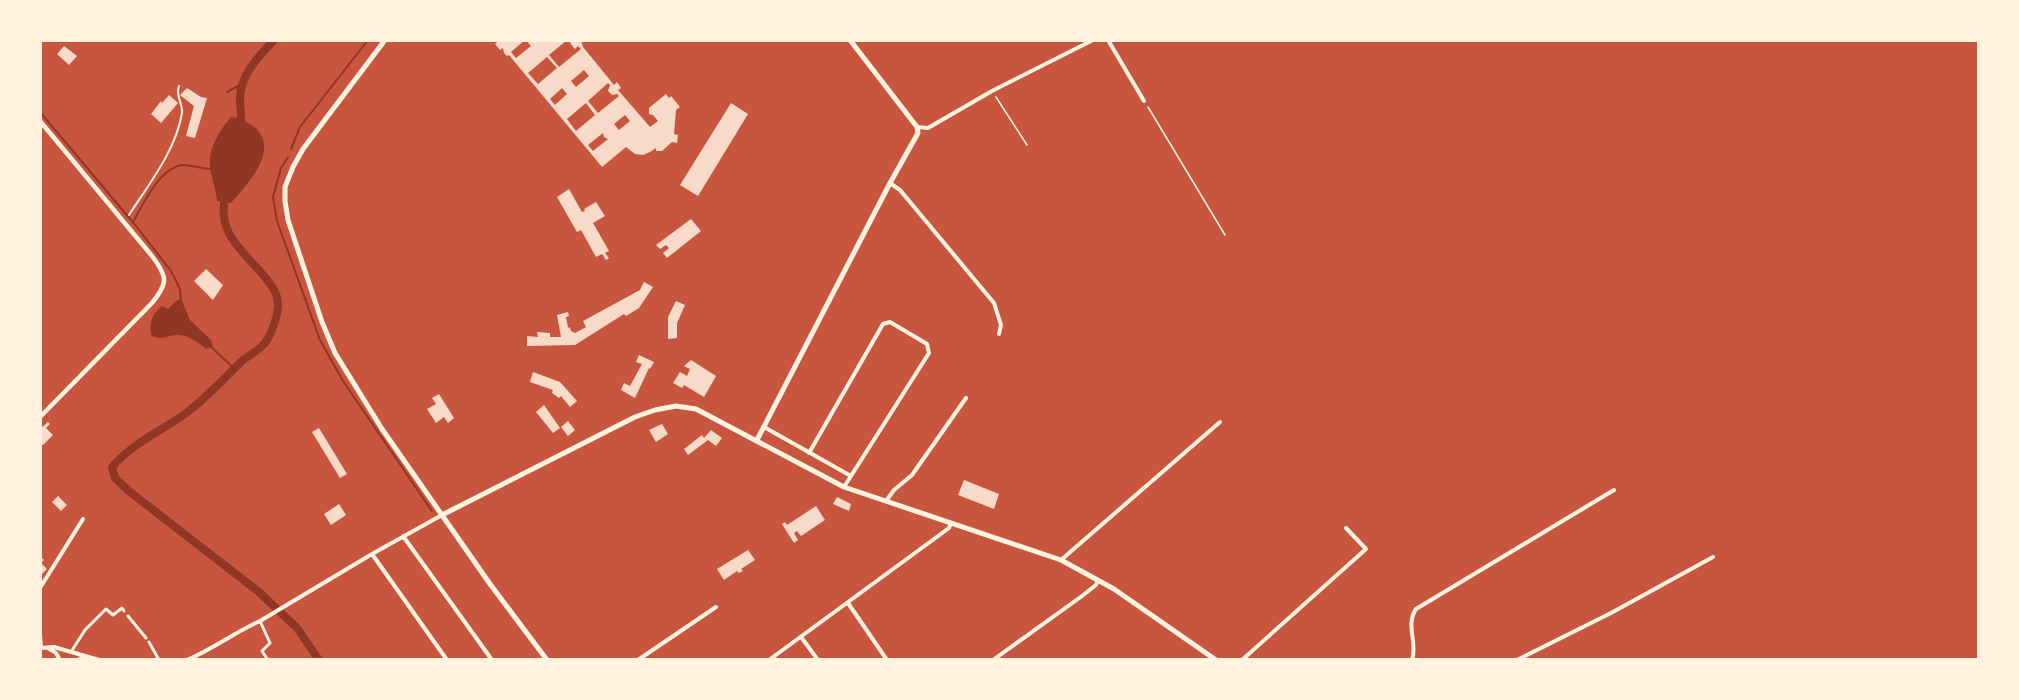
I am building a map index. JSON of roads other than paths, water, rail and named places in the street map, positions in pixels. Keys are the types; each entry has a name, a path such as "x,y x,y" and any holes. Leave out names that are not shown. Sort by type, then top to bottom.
{"main road":[{"path":"385,40 300,154 287,181 285,201 288,220 322,322 335,353 382,429 490,584 547,660"},
{"path":"757,440 918,133 917,127 850,40"},
{"path":"442,515 635,417 664,407 696,409 844,487 1061,560 1098,580 1216,660"}],"street":[{"path":"917,127 927,128 992,91 1092,40"},
{"path":"1108,40 1144,101"},
{"path":"40,121 152,256 163,272 165,283 152,303 40,417"},
{"path":"890,183 900,190 994,303 1001,325 999,334"},
{"path":"809,453 883,324 890,322 927,344 930,353 844,487"},
{"path":"886,502 894,490 912,475 966,398"},
{"path":"1061,560 1220,422"},
{"path":"763,427 850,476"},
{"path":"1412,660 1414,652 1411,619 1416,609 1614,490"},
{"path":"187,660 260,621 442,515"},
{"path":"41,588 83,519"},
{"path":"769,660 949,528 951,523"},
{"path":"1242,660 1366,549 1346,528"},
{"path":"403,536 492,660"},
{"path":"372,554 447,660"},
{"path":"1517,660 1611,613 1713,557"},
{"path":"993,660 1082,596 1096,585 1098,580"},
{"path":"848,603 887,660"},
{"path":"638,660 717,607"},
{"path":"70,654 85,630 106,609 113,615 122,608 124,611"},
{"path":"128,616 146,638"},
{"path":"260,621 270,643 262,651 268,660"},
{"path":"40,635 41,647 99,660"},
{"path":"801,637 818,660"},
{"path":"150,642 159,660"},
{"path":"47,647 56,653 60,660"},
{"path":"77,660 86,657"}],"lane":[{"path":"129,215 169,150 182,113 178,94 179,86"}],"waterway":[{"path":"241,127 240,98 243,81 251,66 274,40"},
{"path":"291,149 300,127 368,40"},
{"path":"227,92 242,84"},
{"path":"40,112 171,271 180,289 181,300"},
{"path":"288,157 281,168 273,197 277,221 320,340 343,381 432,511"},
{"path":"133,222 153,188 167,172 183,165 212,169"},
{"path":"226,194 224,219 227,230 239,249 264,276 277,296 276,319 268,339 198,403 136,445 112,467 115,478 130,492 259,592 297,628 319,660"},
{"path":"210,346 235,369"}]}
